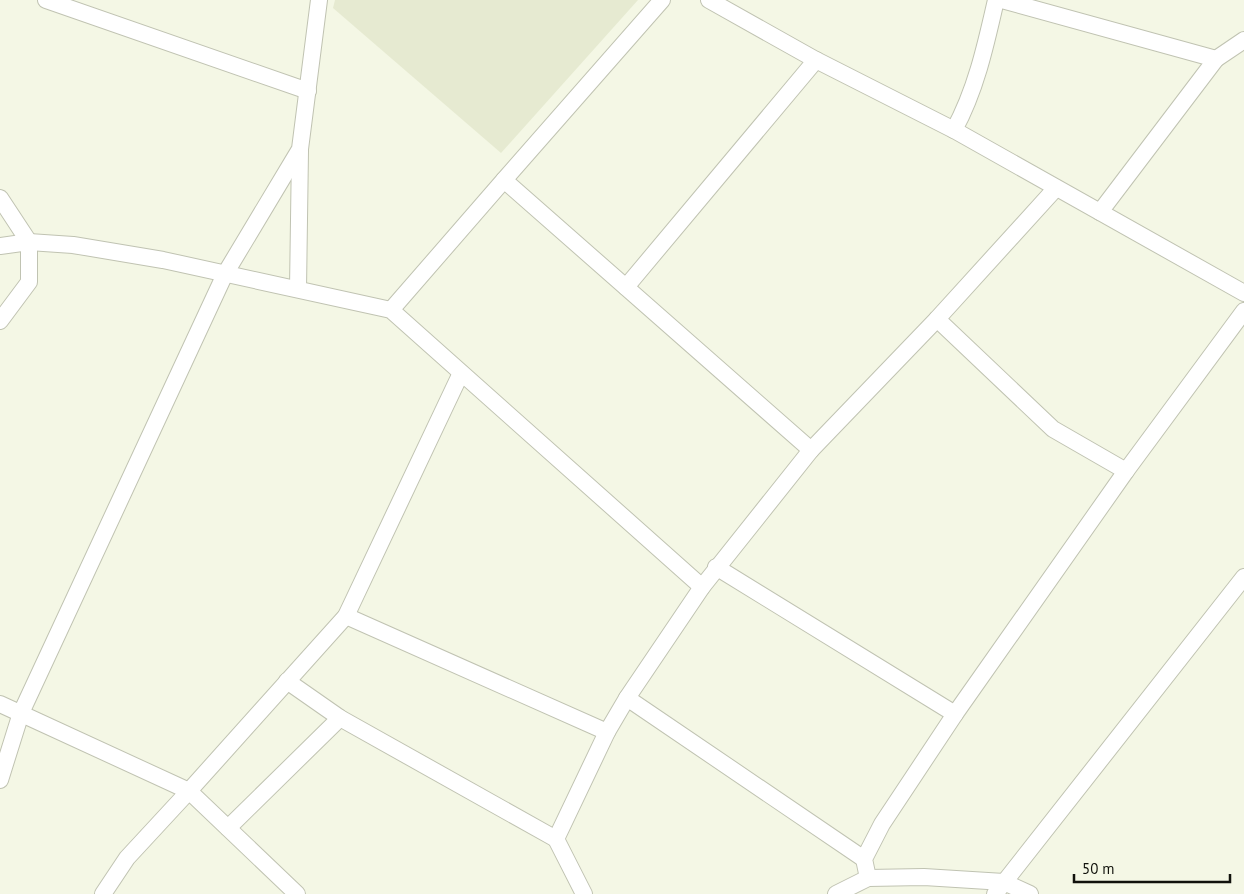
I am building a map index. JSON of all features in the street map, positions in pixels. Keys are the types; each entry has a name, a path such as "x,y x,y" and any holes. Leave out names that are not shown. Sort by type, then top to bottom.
{"street":[{"path":"46,0 308,91"},
{"path":"298,289 300,148 320,0"},
{"path":"391,310 662,0"},
{"path":"709,0 816,60 954,130 1244,293"},
{"path":"954,130 963,113 982,58 996,0"},
{"path":"1002,0 1216,59"},
{"path":"1100,212 1216,59 1244,40"},
{"path":"626,287 816,60"},
{"path":"0,780 21,712 226,274 300,148"},
{"path":"504,180 811,450"},
{"path":"556,838 607,732 627,698 716,567 811,450 937,319 1056,188"},
{"path":"0,198 29,242 29,282 0,321"},
{"path":"0,246 29,242 73,245 145,256 391,310 702,586"},
{"path":"868,878 864,859 882,824 955,714 1126,471 1244,311"},
{"path":"937,319 1052,429 1126,471"},
{"path":"103,894 127,858 190,791 346,616 462,373"},
{"path":"716,567 955,714"},
{"path":"999,888 1142,709 1244,577"},
{"path":"346,616 607,732"},
{"path":"287,681 340,718 556,838 584,894"},
{"path":"627,698 864,859"},
{"path":"0,704 190,791 297,894"},
{"path":"228,828 340,718"},
{"path":"836,894 868,878 924,877 1030,894"}],"shaded area":[{"path":"335,0 638,0 501,153 333,8"}]}
